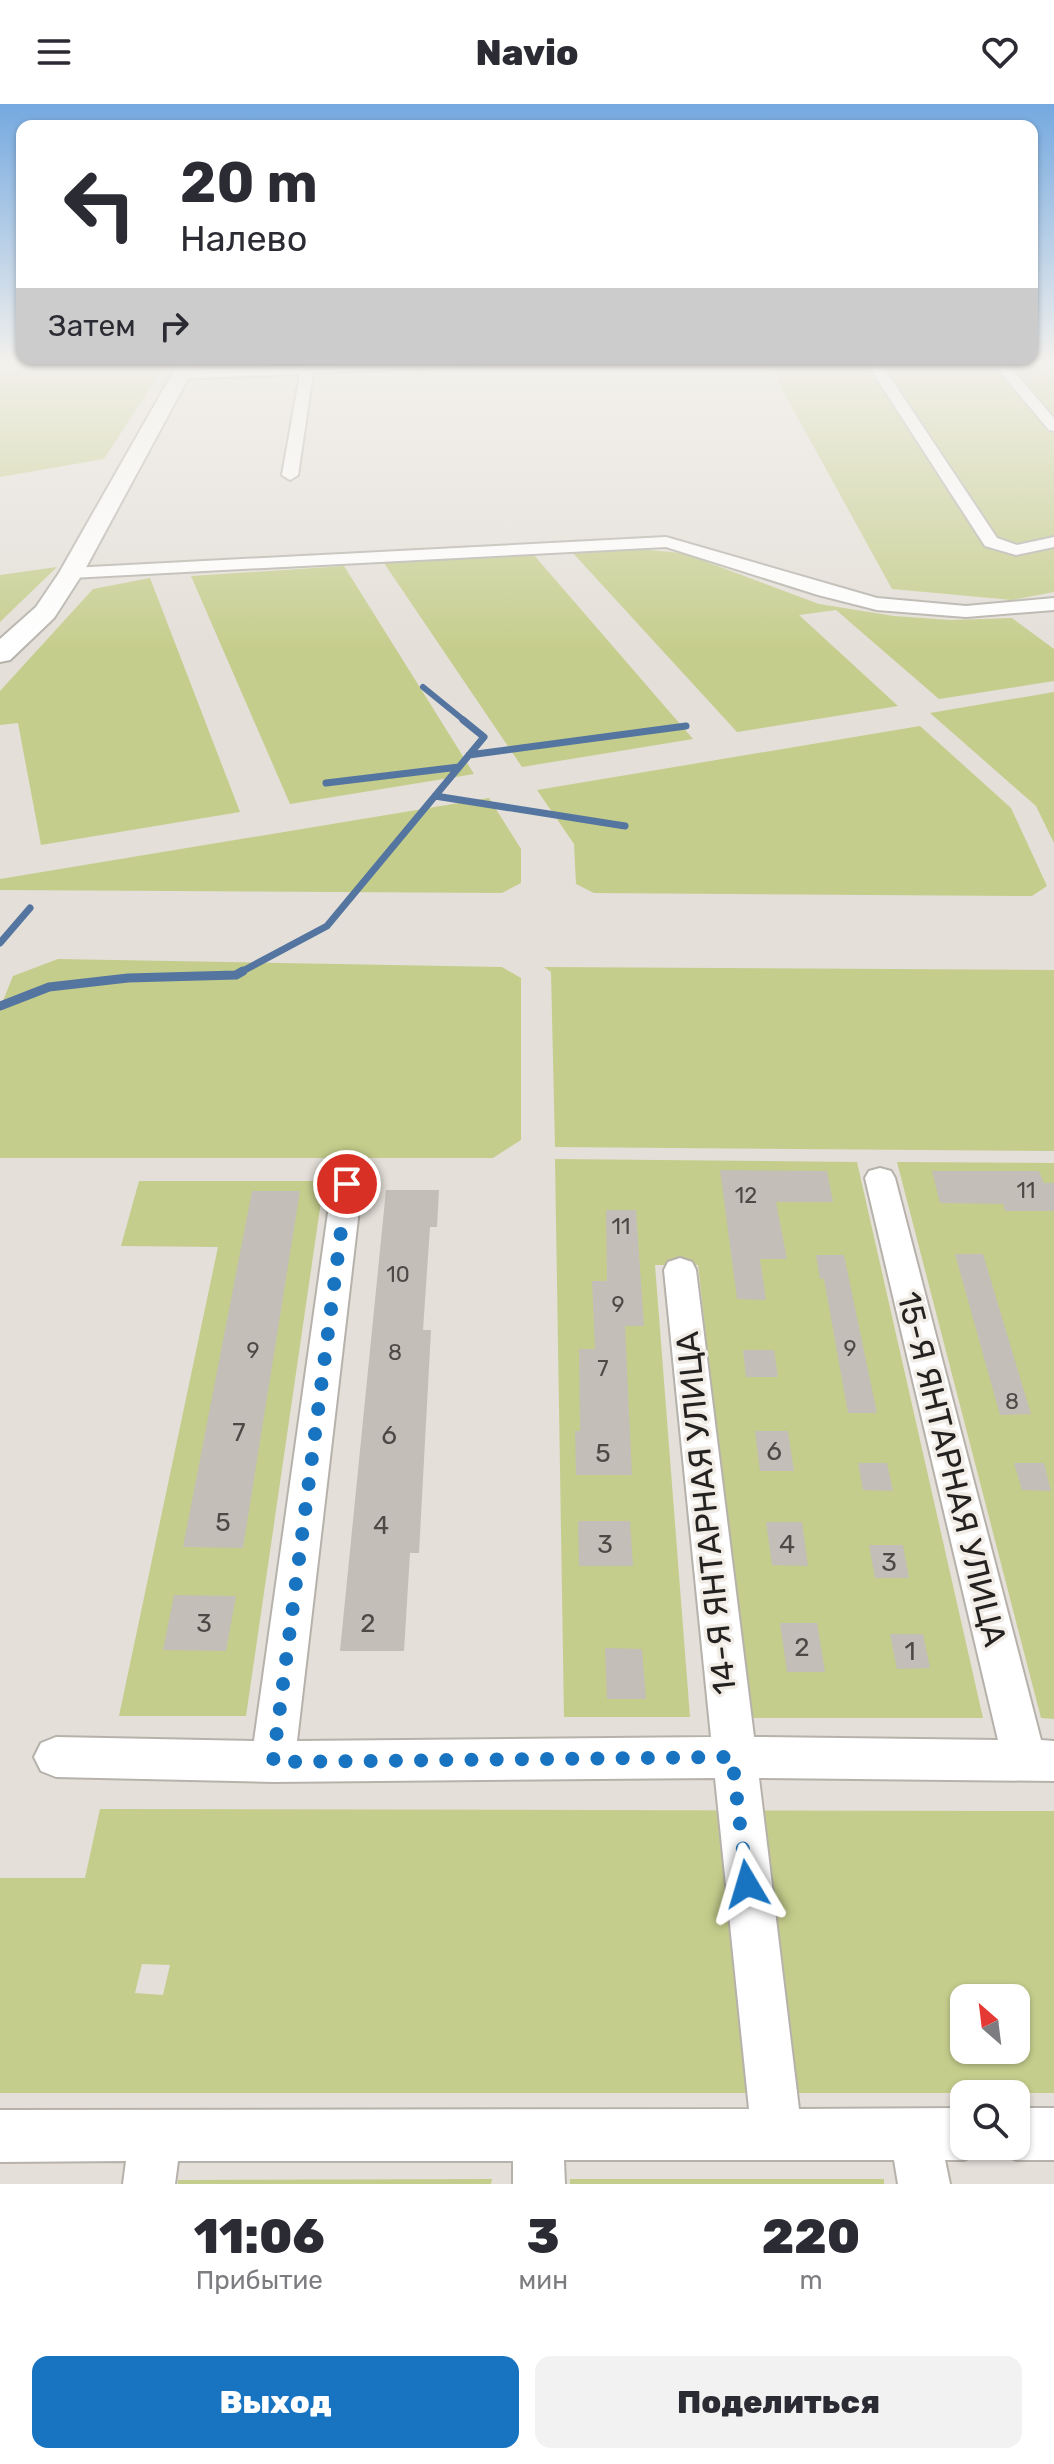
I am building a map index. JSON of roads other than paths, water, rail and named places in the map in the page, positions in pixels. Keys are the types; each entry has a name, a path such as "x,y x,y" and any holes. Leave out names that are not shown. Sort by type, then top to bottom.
{"street":[{"path":"0,654 45,612 71,573 134,459"},
{"path":"290,475 293,459"},
{"path":"937,459 991,542 1016,550 1054,542"},
{"path":"71,573 666,542 724,556 821,590 878,605 954,610 1054,604"},
{"name":"15-Я ЯНТАРНАЯ УЛИЦА","path":"880,1178 1039,1761"},
{"path":"273,1762 347,1184"},
{"name":"14-Я ЯНТАРНАЯ УЛИЦА","path":"680,1270 732,1757 777,2137"},
{"path":"56,1757 273,1762 732,1757 1039,1761"},
{"path":"538,2134 539,2184"},
{"path":"0,2136 153,2160 538,2134 777,2137 940,2134 924,2184"},
{"path":"1030,2134 1054,2134"}],"waterway":[{"path":"423,687 466,722"},
{"path":"463,720 484,737 469,755"},
{"path":"469,755 686,726"},
{"path":"239,973 327,926 469,755"},
{"path":"326,783 459,767"},
{"path":"435,796 625,826"},
{"path":"0,943 30,908"},
{"path":"0,1006 49,987 128,978 236,975 243,971"}]}
